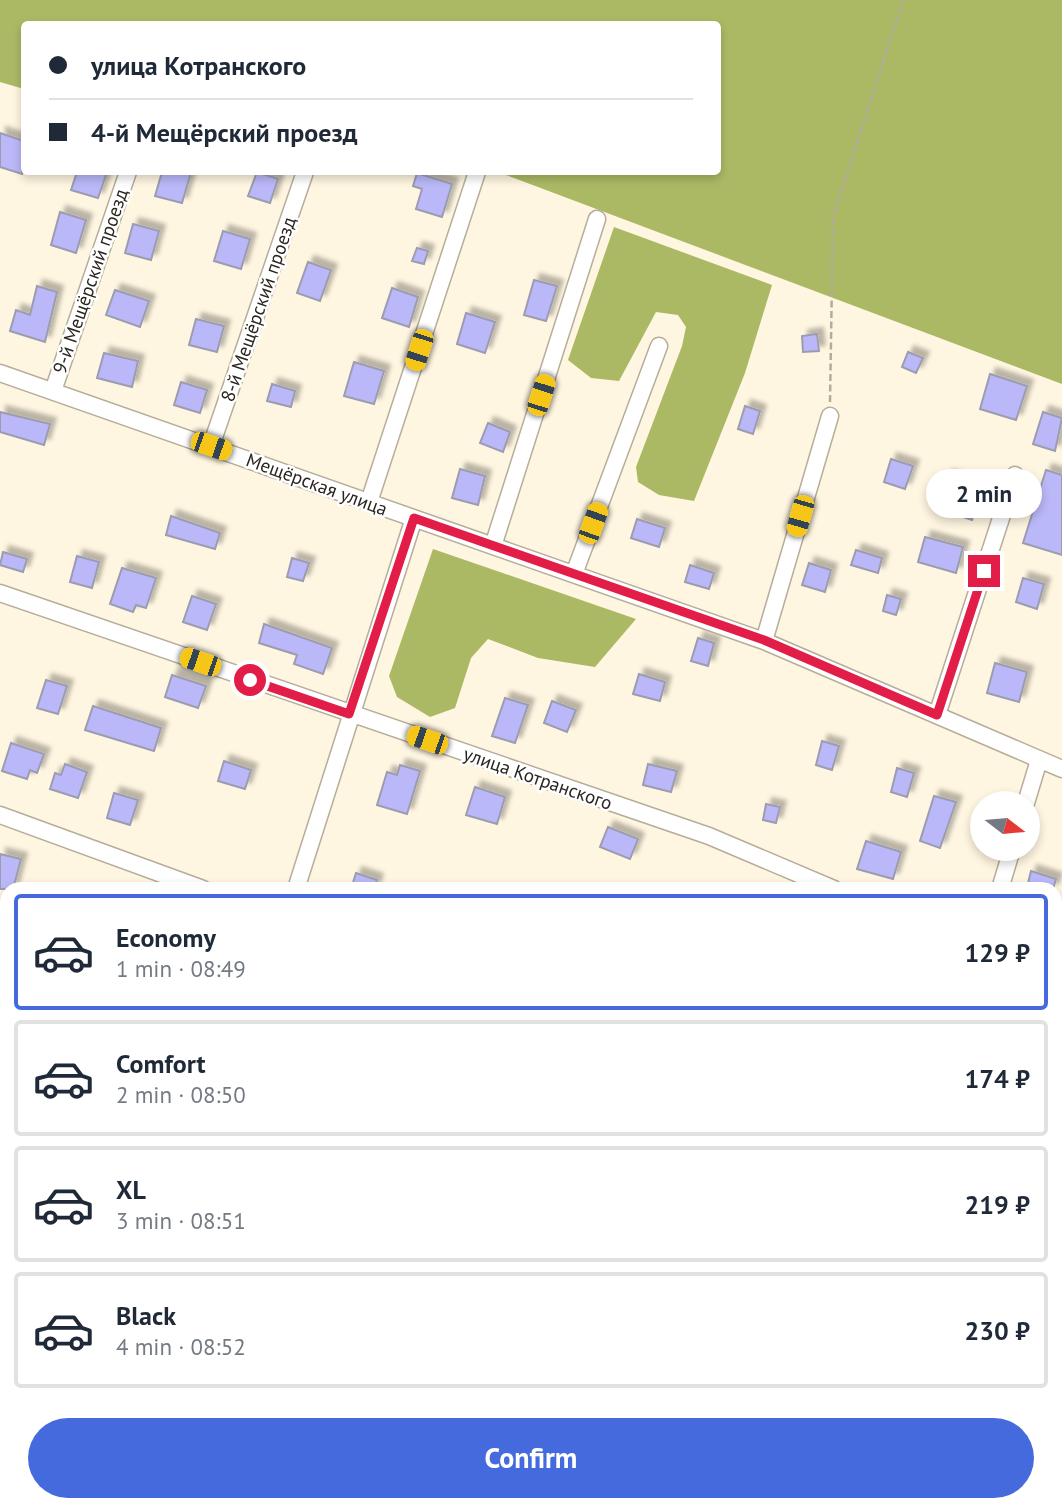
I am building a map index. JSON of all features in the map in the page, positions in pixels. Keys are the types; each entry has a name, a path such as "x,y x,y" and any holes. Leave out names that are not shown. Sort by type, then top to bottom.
{"street":[{"name":"9-й Мещёрский проезд","path":"53,391 127,175"},
{"name":"8-й Мещёрский проезд","path":"211,446 304,175"},
{"path":"369,502 476,175"},
{"path":"493,546 597,219"},
{"path":"574,574 659,346"},
{"name":"Мещёрская улица","path":"0,373 764,640 1062,769"},
{"path":"764,640 830,416"},
{"path":"937,715 1015,475"},
{"path":"298,882 349,714 414,518"},
{"name":"улица Котранского","path":"0,593 709,836 817,882"},
{"path":"1030,791 1039,761"},
{"path":"0,815 184,882"},
{"path":"1002,882 1008,861"}],"path":[{"path":"830,416 833,217 903,0"}],"green space":[{"path":"0,0 1062,0 1062,384 506,175 721,175 721,21 21,21 21,88 0,82"},
{"path":"614,227 772,285 745,373 694,501 659,495 638,482 636,467 682,346 686,327 678,315 656,312 619,381 591,378 568,360"},
{"path":"433,549 636,619 595,667 538,658 488,639 471,658 455,708 430,717 397,697 389,676"}],"building":[{"path":"0,133 21,140 21,174 0,167"},
{"path":"76,175 106,175 98,198 71,190"},
{"path":"161,175 190,175 182,203 155,196"},
{"path":"256,175 278,179 270,203 248,196"},
{"path":"416,175 452,184 442,217 416,209 422,189 413,186"},
{"path":"60,212 86,220 76,253 51,245"},
{"path":"133,224 159,231 151,260 125,253"},
{"path":"223,231 250,239 241,269 214,261"},
{"path":"417,248 428,251 424,264 412,261"},
{"path":"308,262 331,270 320,301 297,293"},
{"path":"534,280 557,286 546,321 524,315"},
{"path":"37,286 57,292 45,342 10,331 16,310 30,315"},
{"path":"392,288 418,297 409,327 382,318"},
{"path":"115,290 149,301 140,327 106,315"},
{"path":"466,313 495,322 485,353 457,344"},
{"path":"196,319 224,326 217,352 189,345"},
{"path":"817,334 819,351 803,352 802,336"},
{"path":"908,352 923,358 916,373 902,367"},
{"path":"104,353 138,361 132,387 97,378"},
{"path":"354,362 384,371 374,404 344,396"},
{"path":"990,374 1027,386 1016,420 980,409"},
{"path":"181,382 207,390 200,413 174,405"},
{"path":"272,384 295,391 291,407 267,401"},
{"path":"745,406 760,411 753,434 738,429"},
{"path":"0,412 50,424 44,445 0,432"},
{"path":"1043,412 1062,418 1055,451 1033,444"},
{"path":"488,423 510,432 503,452 480,443"},
{"path":"891,459 913,466 905,489 884,482"},
{"path":"460,469 485,476 478,505 452,498"},
{"path":"1046,470 1062,475 1062,555 1023,543"},
{"path":"947,476 982,488 972,520 936,508"},
{"path":"171,516 220,533 215,549 166,535"},
{"path":"637,519 665,528 659,547 631,538"},
{"path":"925,537 963,547 956,573 918,562"},
{"path":"856,550 882,558 878,573 851,565"},
{"path":"3,552 27,559 23,572 0,565"},
{"path":"77,556 99,562 92,588 70,582"},
{"path":"292,558 309,563 303,581 287,577"},
{"path":"809,563 831,570 825,592 802,585"},
{"path":"690,565 714,573 709,589 685,582"},
{"path":"122,568 156,578 146,608 136,605 133,612 110,604"},
{"path":"1023,578 1044,584 1037,609 1016,602"},
{"path":"887,595 901,599 896,615 883,611"},
{"path":"192,596 216,604 207,630 183,622"},
{"path":"264,624 332,648 323,674 294,664 297,655 259,643"},
{"path":"698,638 714,643 708,666 691,661"},
{"path":"995,663 1027,672 1019,702 987,693"},
{"path":"639,674 665,682 660,701 633,694"},
{"path":"172,675 206,686 198,708 165,697"},
{"path":"46,680 67,686 58,714 37,708"},
{"path":"505,698 528,705 515,743 492,736"},
{"path":"552,701 576,710 567,732 544,723"},
{"path":"93,706 161,728 154,751 85,730"},
{"path":"822,741 839,746 832,770 816,765"},
{"path":"11,743 44,754 37,773 30,770 27,779 2,771"},
{"path":"224,761 251,770 245,789 218,781"},
{"path":"65,764 87,772 78,798 50,789 55,773 61,775"},
{"path":"648,764 677,771 671,792 643,785"},
{"path":"400,765 420,771 407,814 377,805 387,772 397,775"},
{"path":"897,768 914,773 907,797 891,792"},
{"path":"475,787 505,797 497,824 466,815"},
{"path":"114,793 138,800 130,825 107,818"},
{"path":"934,796 956,802 940,848 920,841"},
{"path":"766,804 780,807 776,823 763,820"},
{"path":"608,827 638,839 630,859 600,847"},
{"path":"866,841 901,852 893,879 857,869"},
{"path":"0,854 21,859 15,882 0,882"},
{"path":"1031,871 1056,879 1055,882 1028,882"},
{"path":"356,873 377,880 376,882 353,882"}],"route":[{"path":"250,680 349,714 414,518 764,640 937,715 984,571"}]}
